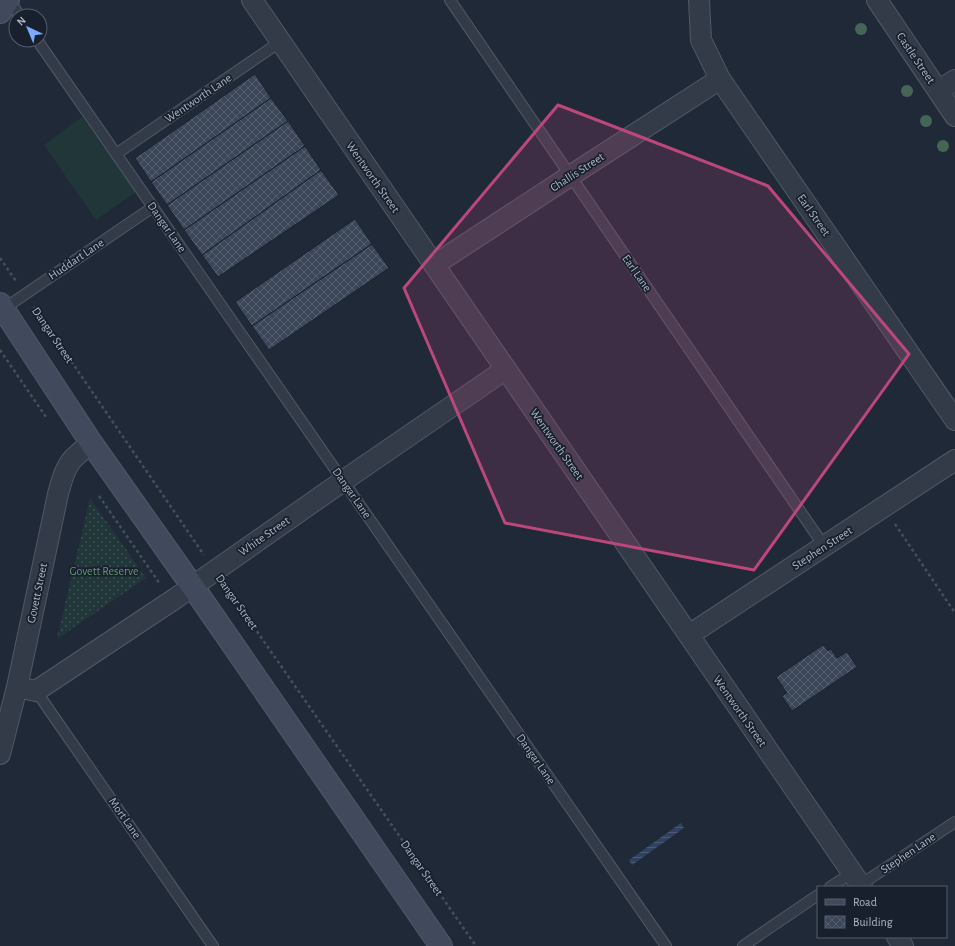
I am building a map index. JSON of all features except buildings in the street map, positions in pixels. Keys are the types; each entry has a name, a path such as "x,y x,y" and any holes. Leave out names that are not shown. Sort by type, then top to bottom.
{"street":[{"path":"0,12 8,0"},
{"name":"Wentworth Street","path":"252,0 858,882"},
{"name":"Earl Street","path":"699,0 701,40 720,79 955,420"},
{"name":"Castle Street","path":"877,0 955,116"},
{"name":"Challis Street","path":"434,265 720,79"},
{"path":"938,91 955,80"},
{"path":"1,308 92,444 193,587 441,946"},
{"name":"White Street","path":"27,689 193,587 343,481 506,369"},
{"name":"Govett Street","path":"1,748 27,689 58,494 63,476 68,464 92,444"},
{"name":"Stephen Street","path":"689,636 955,460"}],"lane":[{"name":"Earl Lane","path":"450,0 824,546"},
{"name":"Wentworth Lane","path":"116,154 280,42"},
{"name":"Dangar Lane","path":"43,48 666,946"},
{"name":"Huddart Lane","path":"1,308 25,294 153,206"},
{"name":"Mort Lane","path":"27,689 213,946"},
{"name":"Stephen Lane","path":"836,886 858,882 955,822"},
{"path":"743,946 817,896"}],"path":[{"name":"Dangar Street","path":"0,258 215,571 476,946"},
{"path":"884,507 955,613"}],"highlighted area":[{"path":"558,105 768,186 909,354 754,570 505,523 404,288"}],"green space":[{"path":"82,117 136,192 96,220 44,145"},
{"name":"Govett Reserve","path":"90,498 146,578 57,639"}],"water":[{"path":"681,823 684,828 632,865 629,860"}]}
